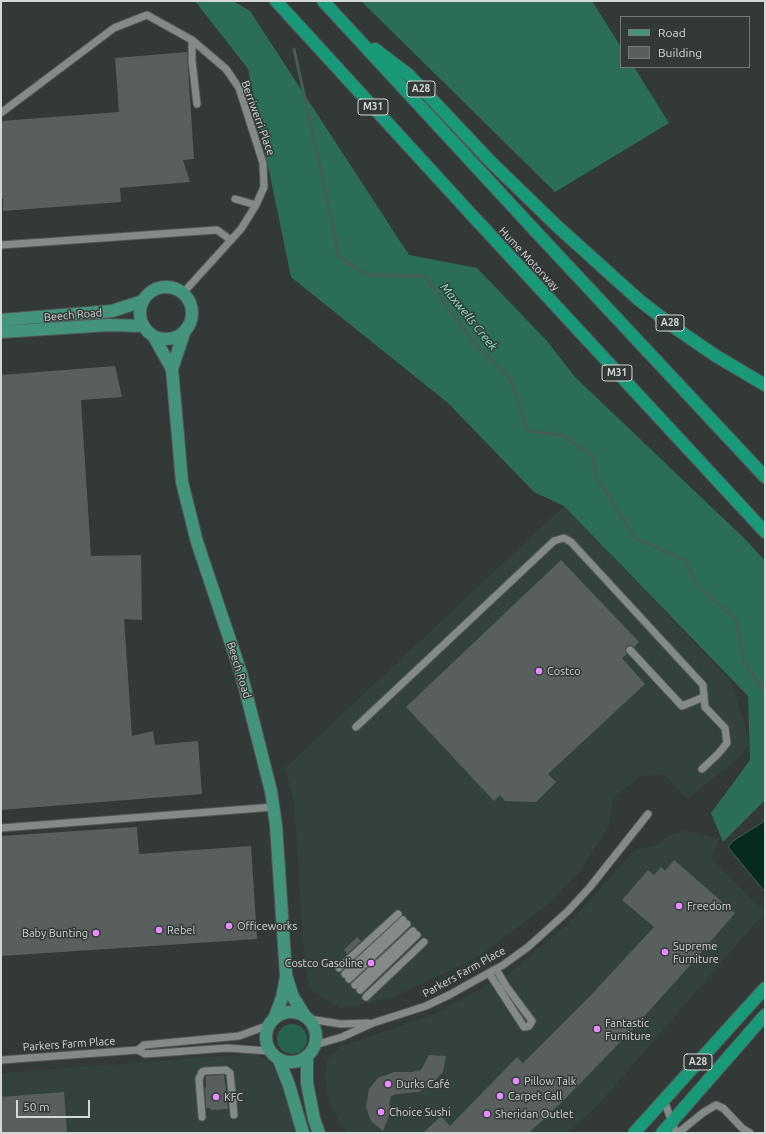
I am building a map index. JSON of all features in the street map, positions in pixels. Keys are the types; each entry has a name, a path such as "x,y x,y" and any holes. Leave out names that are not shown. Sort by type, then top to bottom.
{"highway":[{"name":"Hume Motorway","path":"276,1 765,532"},
{"path":"323,1 765,477"},
{"name":"A28","path":"344,23 409,75 497,167 563,231 639,300 678,330 716,356 765,385"},
{"name":"A28","path":"634,1133 765,988"},
{"name":"A28","path":"662,1133 677,1129 765,1015"}],"main road":[{"path":"169,287 176,289 183,293 189,300 192,308 190,326 178,337 162,339 154,336 148,332 141,318 140,309 143,301 154,290 169,287"},
{"name":"Beech Road","path":"1,320 112,311 143,301"},
{"name":"Beech Road","path":"1,332 108,325 144,326"},
{"name":"Beech Road","path":"184,333 172,369 182,482 197,542 240,673 274,807 286,975 282,998 271,1022"},
{"name":"Beech Road","path":"154,336 172,369"},
{"name":"Beech Road","path":"286,975 293,997 307,1017"},
{"path":"279,1060 291,1063 303,1061 311,1054 316,1045 316,1031 307,1017 294,1012 283,1013 271,1022 266,1033 266,1042 269,1051 279,1060 289,1085 303,1133"},
{"path":"307,1057 307,1083 314,1119 319,1133"}],"street":[{"name":"Berriwerri Place","path":"1,113 114,28 147,15 192,40 226,69 239,88 263,163 264,188 256,205 241,229 183,293"},
{"path":"192,40 192,61 197,104"},
{"path":"235,199 256,205"},
{"path":"1,245 218,230 231,240"},
{"path":"356,727 554,541 564,538 571,542 703,685 705,707 725,728 727,743 702,769"},
{"path":"630,650 682,706 704,697"},
{"path":"1,828 274,807"},
{"name":"Parkers Farm Place","path":"316,1045 342,1037 373,1023 426,1006 493,971 528,946 568,911 590,887 648,814"},
{"path":"339,968 398,914"},
{"path":"347,977 405,922"},
{"path":"357,987 415,933"},
{"path":"366,997 424,942"},
{"path":"493,971 532,1021 532,1023 526,1028 524,1027 493,971"},
{"name":"Parkers Farm Place","path":"307,1017 341,1024 373,1023"},
{"name":"Parkers Farm Place","path":"138,1050 144,1045 239,1036 271,1022"},
{"name":"Parkers Farm Place","path":"1,1060 138,1050 145,1054 227,1048 269,1051"},
{"path":"202,1117 199,1079 202,1072 205,1071 226,1070 230,1073 234,1115"},
{"path":"664,1100 677,1129 716,1105 723,1108 742,1128 750,1133"}],"shaded area":[{"path":"195,1 233,1 250,11 409,255 477,268 547,341 575,377 747,541 765,561 764,801 723,842 711,813 750,760 748,696 564,506 534,492 448,403 291,277 248,69"},
{"path":"361,1 592,1 620,45 620,68 635,68 669,123 555,192"},
{"path":"564,506 731,681 750,743 739,757 689,798 682,794 664,774 639,777 613,798 609,826 581,870 547,905 480,956 392,998 340,1008 310,989 305,965 294,802 285,768"},
{"path":"765,817 765,892 728,847 733,841 763,822"},
{"path":"685,830 719,839 711,859 765,912 599,1104 567,1133 347,1133 329,1103 325,1077 327,1059 342,1046 432,1015 508,974 568,924 635,850 657,845 669,836"},
{"path":"292,1024 303,1028 307,1039 303,1050 292,1054 281,1050 277,1039 281,1028"},
{"path":"252,1054 267,1059 279,1077 297,1133 1,1133 1,1073"}],"building":[{"path":"187,52 194,159 183,160 190,182 120,188 121,202 3,211 3,199 1,199 1,121 119,112 115,58"},
{"path":"115,366 122,397 81,400 91,556 141,555 142,620 124,619 132,736 153,731 155,745 198,741 202,794 1,810 1,375"},
{"name":"Costco","path":"561,560 639,642 634,647 631,645 627,646 625,649 627,654 622,658 645,684 548,774 556,782 536,802 505,801 500,795 494,801 406,707"},
{"path":"137,827 139,854 251,846 257,939 1,956 1,836"},
{"path":"674,860 735,913 631,1031 563,1101 529,1133 423,1133 441,1116 450,1126 517,1057 523,1063 591,995 654,927 622,900 648,870 654,875 661,867 665,871"},
{"path":"357,937 361,941 347,954 344,950"},
{"path":"429,1055 446,1056 443,1072 431,1085 419,1092 391,1096 389,1104 391,1110 383,1131 371,1121 366,1107 369,1089 378,1078 394,1072 413,1072 421,1070"},
{"name":"KFC","path":"224,1075 228,1109 211,1110 210,1108 206,1108 206,1076"},
{"path":"64,1092 67,1133 1,1133 1,1097"}],"waterway":[{"name":"Maxwells Creek","path":"294,49 339,257 368,275 424,276 477,346 510,379 528,431 562,435 593,456 596,477 636,539 685,560 697,585 737,621 743,661 765,691"}],"place":[{"name":"Costco","path":"539,671"},
{"name":"Freedom","path":"679,906"},
{"name":"Officeworks","path":"229,926"},
{"name":"Rebel","path":"159,930"},
{"name":"Baby Bunting","path":"96,933"},
{"name":"Supreme Furniture","path":"665,952"},
{"name":"Costco Gasoline","path":"371,963"},
{"name":"Fantastic Furniture","path":"597,1029"},
{"name":"Pillow Talk","path":"516,1081"},
{"name":"Durks Café","path":"388,1084"},
{"name":"Carpet Call","path":"500,1096"},
{"name":"KFC","path":"216,1097"},
{"name":"Choice Sushi","path":"381,1112"},
{"name":"Sheridan Outlet","path":"487,1114"}]}
